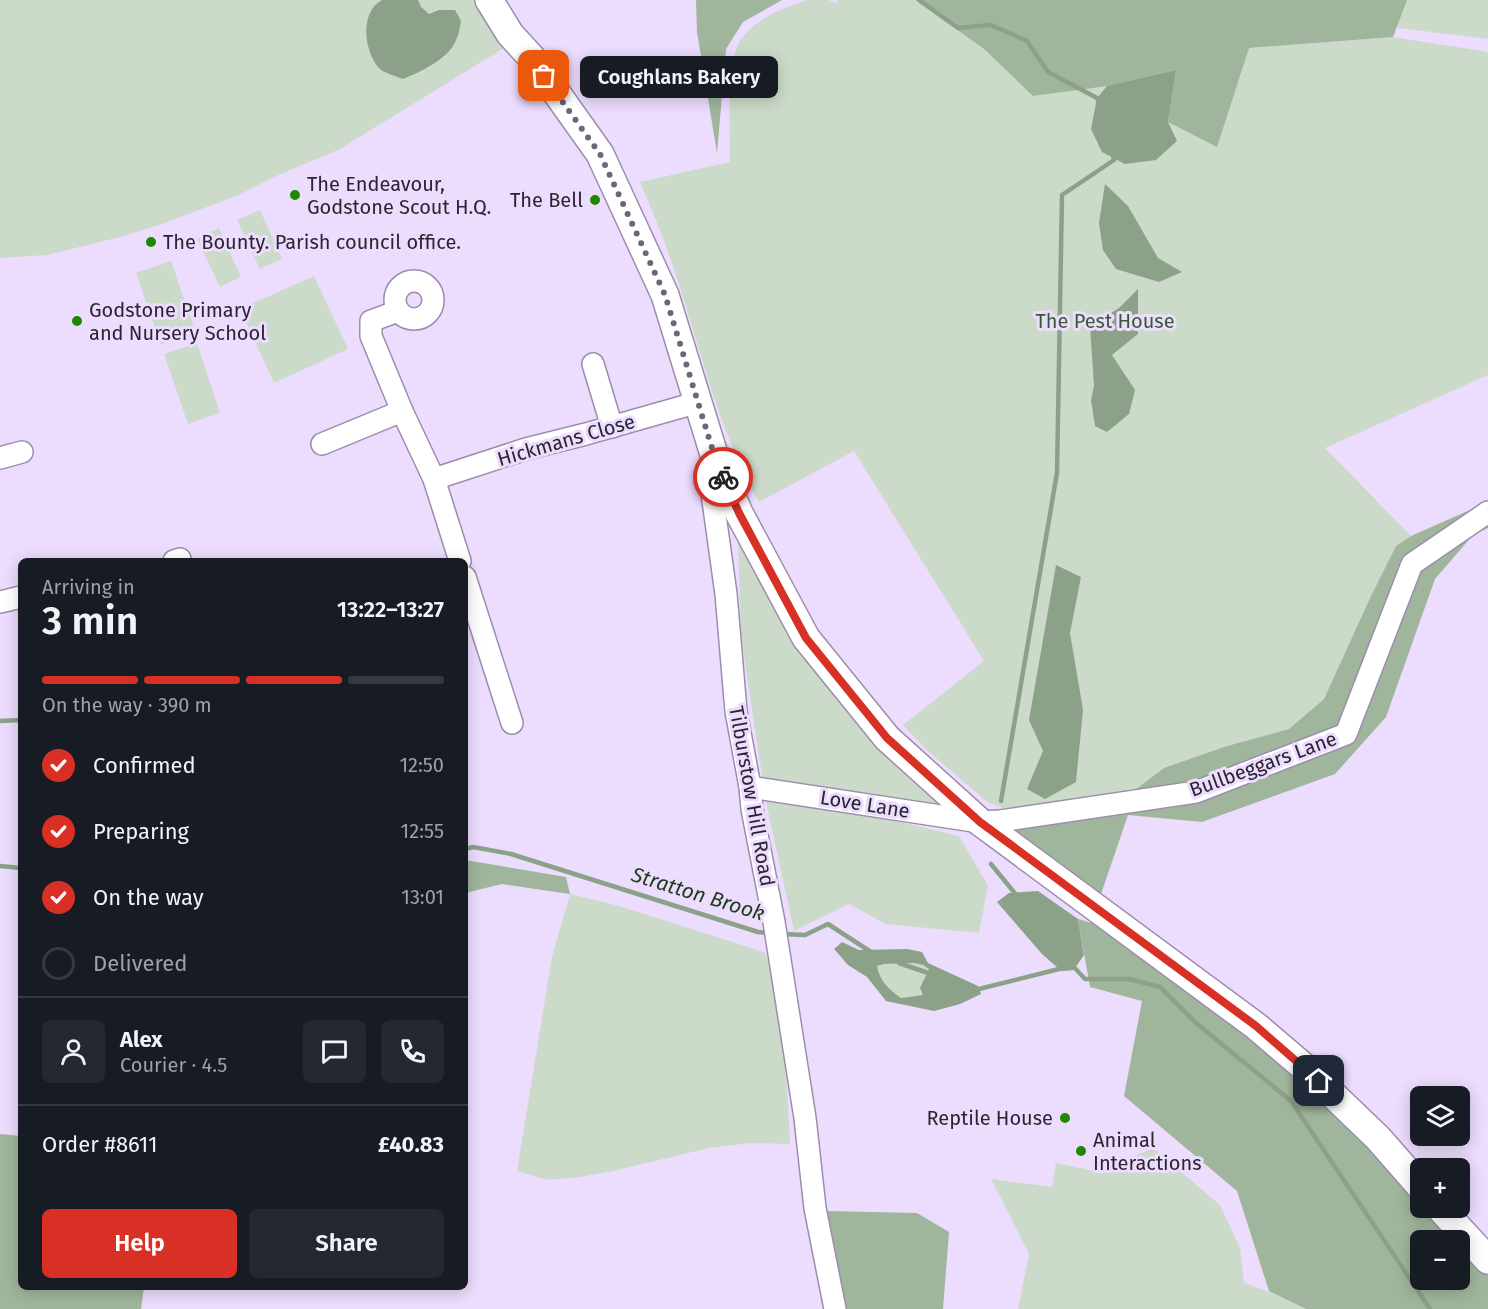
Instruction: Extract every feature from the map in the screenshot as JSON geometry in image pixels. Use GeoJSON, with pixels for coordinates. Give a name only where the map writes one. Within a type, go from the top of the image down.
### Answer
{"type":"FeatureCollection","features":[{"type":"Feature","properties":{"kind":"main road"},"geometry":{"type":"LineString","coordinates":[[489,0],[510,34],[531,57],[600,154],[665,295],[716,461],[739,513],[806,638],[887,738],[980,822],[1256,1026],[1304,1067],[1370,1130],[1410,1175]]}},
{"type":"Feature","properties":{"kind":"main road"},"geometry":{"type":"LineString","coordinates":[[1449,1218],[1488,1260]]}},
{"type":"Feature","properties":{"kind":"street"},"geometry":{"type":"LineString","coordinates":[[398,311],[371,321],[371,336],[402,411],[434,479],[459,558]]}},
{"type":"Feature","properties":{"kind":"street"},"geometry":{"type":"LineString","coordinates":[[590,376],[612,427]]}},
{"type":"Feature","properties":{"kind":"street","name":"Hickmans Close"},"geometry":{"type":"LineString","coordinates":[[434,479],[526,449],[699,402]]}},
{"type":"Feature","properties":{"kind":"street"},"geometry":{"type":"LineString","coordinates":[[322,444],[402,411]]}},
{"type":"Feature","properties":{"kind":"street"},"geometry":{"type":"LineString","coordinates":[[0,458],[22,452]]}},
{"type":"Feature","properties":{"kind":"street","name":"Tilburstow Hill Road"},"geometry":{"type":"LineString","coordinates":[[716,461],[710,479],[726,594],[736,711],[776,933],[805,1119],[815,1208],[834,1309]]}},
{"type":"Feature","properties":{"kind":"street","name":"Bullbeggars Lane"},"geometry":{"type":"LineString","coordinates":[[980,822],[1196,792],[1346,734],[1412,564],[1488,512]]}},
{"type":"Feature","properties":{"kind":"street"},"geometry":{"type":"LineString","coordinates":[[468,586],[512,723]]}},
{"type":"Feature","properties":{"kind":"street"},"geometry":{"type":"LineString","coordinates":[[0,602],[18,598]]}},
{"type":"Feature","properties":{"kind":"street","name":"Love Lane"},"geometry":{"type":"LineString","coordinates":[[750,787],[980,822]]}},
{"type":"Feature","properties":{"kind":"green space"},"geometry":{"type":"Polygon","coordinates":[[[0,0],[481,0],[509,45],[340,149],[274,177],[241,194],[124,236],[47,255],[0,258],[0,0]]]}},
{"type":"Feature","properties":{"kind":"green space","name":"The Pest House"},"geometry":{"type":"Polygon","coordinates":[[[807,0],[828,0],[837,3],[837,0],[1044,0],[1249,48],[1393,37],[1488,52],[1488,375],[1325,448],[1411,536],[1396,546],[1324,699],[1289,729],[1227,746],[1131,793],[1007,810],[986,801],[929,752],[903,725],[984,661],[854,451],[759,502],[743,472],[718,409],[677,278],[640,182],[730,162],[731,80],[736,49],[748,31],[763,19],[807,0]]]}},
{"type":"Feature","properties":{"kind":"green space"},"geometry":{"type":"Polygon","coordinates":[[[1171,0],[1488,0],[1488,39],[1171,0]]]}},
{"type":"Feature","properties":{"kind":"green space"},"geometry":{"type":"Polygon","coordinates":[[[260,210],[282,259],[260,269],[237,220],[260,210]]]}},
{"type":"Feature","properties":{"kind":"green space"},"geometry":{"type":"Polygon","coordinates":[[[219,228],[241,277],[220,287],[197,239],[219,228]]]}},
{"type":"Feature","properties":{"kind":"green space"},"geometry":{"type":"Polygon","coordinates":[[[171,261],[196,333],[161,345],[136,273],[171,261]]]}},
{"type":"Feature","properties":{"kind":"green space"},"geometry":{"type":"Polygon","coordinates":[[[314,276],[348,349],[274,383],[240,309],[314,276]]]}},
{"type":"Feature","properties":{"kind":"green space"},"geometry":{"type":"Polygon","coordinates":[[[197,343],[220,413],[188,424],[164,354],[197,343]]]}},
{"type":"Feature","properties":{"kind":"green space"},"geometry":{"type":"Polygon","coordinates":[[[738,542],[801,642],[873,740],[942,806],[763,782],[741,637],[738,542]]]}},
{"type":"Feature","properties":{"kind":"green space"},"geometry":{"type":"Polygon","coordinates":[[[766,802],[857,812],[959,836],[988,886],[979,933],[886,924],[849,904],[794,931],[766,802]]]}},
{"type":"Feature","properties":{"kind":"green space"},"geometry":{"type":"Polygon","coordinates":[[[570,894],[619,906],[764,952],[778,982],[790,1144],[751,1143],[709,1148],[580,1177],[548,1180],[517,1171],[552,957],[570,894]]]}},
{"type":"Feature","properties":{"kind":"green space"},"geometry":{"type":"Polygon","coordinates":[[[914,963],[929,968],[925,976],[923,995],[901,998],[886,985],[877,966],[914,963]]]}},
{"type":"Feature","properties":{"kind":"green space"},"geometry":{"type":"Polygon","coordinates":[[[1153,1148],[1220,1205],[1240,1248],[1244,1283],[1273,1293],[1306,1309],[1018,1309],[1029,1254],[991,1179],[1052,1187],[1056,1163],[1099,1172],[1153,1148]]]}},
{"type":"Feature","properties":{"kind":"shaded area"},"geometry":{"type":"Polygon","coordinates":[[[382,0],[418,0],[421,7],[429,14],[439,10],[455,10],[461,21],[452,47],[441,59],[403,79],[382,71],[370,53],[366,33],[370,14],[382,0]]]}},
{"type":"Feature","properties":{"kind":"shaded area"},"geometry":{"type":"Polygon","coordinates":[[[696,0],[782,0],[743,22],[726,49],[717,153],[697,32],[696,0]]]}},
{"type":"Feature","properties":{"kind":"shaded area"},"geometry":{"type":"Polygon","coordinates":[[[916,0],[1407,0],[1393,37],[1249,48],[1217,147],[1168,122],[1176,70],[1107,86],[1033,96],[984,49],[916,0]]]}},
{"type":"Feature","properties":{"kind":"shaded area"},"geometry":{"type":"Polygon","coordinates":[[[1176,70],[1168,122],[1177,141],[1156,160],[1125,164],[1102,152],[1091,129],[1097,98],[1107,86],[1176,70]]]}},
{"type":"Feature","properties":{"kind":"shaded area"},"geometry":{"type":"Polygon","coordinates":[[[1105,184],[1128,206],[1158,258],[1182,272],[1159,282],[1116,269],[1103,250],[1099,223],[1105,184]]]}},
{"type":"Feature","properties":{"kind":"shaded area"},"geometry":{"type":"Polygon","coordinates":[[[1138,289],[1138,334],[1112,355],[1135,390],[1129,414],[1107,432],[1095,426],[1091,400],[1094,386],[1090,326],[1119,308],[1138,289]]]}},
{"type":"Feature","properties":{"kind":"shaded area"},"geometry":{"type":"Polygon","coordinates":[[[1488,502],[1488,528],[1473,535],[1435,579],[1386,717],[1335,774],[1202,822],[1128,815],[1100,897],[1006,826],[1131,793],[1164,768],[1227,746],[1289,729],[1324,699],[1396,546],[1411,536],[1488,502]]]}},
{"type":"Feature","properties":{"kind":"shaded area"},"geometry":{"type":"Polygon","coordinates":[[[1056,565],[1081,577],[1070,633],[1083,710],[1076,782],[1045,799],[1027,789],[1043,751],[1029,720],[1056,565]]]}},
{"type":"Feature","properties":{"kind":"shaded area"},"geometry":{"type":"Polygon","coordinates":[[[468,861],[566,877],[570,894],[502,884],[468,892],[468,861]]]}},
{"type":"Feature","properties":{"kind":"shaded area"},"geometry":{"type":"Polygon","coordinates":[[[1038,891],[1078,919],[1084,955],[1075,968],[1059,969],[1042,954],[997,902],[1009,893],[1038,891]]]}},
{"type":"Feature","properties":{"kind":"shaded area"},"geometry":{"type":"Polygon","coordinates":[[[1078,919],[1130,934],[1204,987],[1410,1177],[1410,1218],[1449,1218],[1460,1230],[1410,1230],[1410,1290],[1470,1290],[1470,1240],[1488,1260],[1488,1309],[1306,1309],[1269,1291],[1237,1191],[1124,1096],[1142,1001],[1090,987],[1078,919]]]}},
{"type":"Feature","properties":{"kind":"shaded area"},"geometry":{"type":"Polygon","coordinates":[[[842,942],[859,950],[907,949],[922,952],[928,963],[978,986],[981,994],[960,1004],[934,1011],[886,1001],[867,977],[848,965],[834,949],[842,942]],[[914,963],[877,966],[886,985],[901,998],[923,995],[920,988],[929,969],[914,963]]]}},
{"type":"Feature","properties":{"kind":"shaded area"},"geometry":{"type":"Polygon","coordinates":[[[0,1134],[18,1136],[18,1290],[144,1290],[141,1309],[0,1309],[0,1134]]]}},
{"type":"Feature","properties":{"kind":"shaded area"},"geometry":{"type":"Polygon","coordinates":[[[826,1211],[917,1213],[949,1232],[943,1309],[845,1309],[826,1211]]]}},
{"type":"Feature","properties":{"kind":"waterway"},"geometry":{"type":"LineString","coordinates":[[919,0],[958,28],[991,25],[1027,41],[1048,72],[1097,98],[1099,103]]}},
{"type":"Feature","properties":{"kind":"waterway"},"geometry":{"type":"LineString","coordinates":[[1001,801],[1057,473],[1062,195],[1114,160],[1113,155]]}},
{"type":"Feature","properties":{"kind":"waterway","name":"Stratton Brook"},"geometry":{"type":"LineString","coordinates":[[0,721],[18,720]]}},
{"type":"Feature","properties":{"kind":"waterway","name":"Stratton Brook"},"geometry":{"type":"LineString","coordinates":[[468,848],[473,847],[511,854],[758,932],[769,933]]}},
{"type":"Feature","properties":{"kind":"waterway"},"geometry":{"type":"LineString","coordinates":[[991,864],[1018,897]]}},
{"type":"Feature","properties":{"kind":"waterway"},"geometry":{"type":"LineString","coordinates":[[0,866],[18,868]]}},
{"type":"Feature","properties":{"kind":"waterway","name":"Stratton Brook"},"geometry":{"type":"LineString","coordinates":[[783,934],[805,935],[828,924],[871,952]]}},
{"type":"Feature","properties":{"kind":"waterway","name":"Stratton Brook"},"geometry":{"type":"LineString","coordinates":[[899,963],[931,974]]}},
{"type":"Feature","properties":{"kind":"waterway","name":"Stratton Brook"},"geometry":{"type":"LineString","coordinates":[[1072,965],[1085,979],[1130,979],[1160,987],[1196,1023],[1291,1101],[1430,1309]]}},
{"type":"Feature","properties":{"kind":"waterway","name":"Stratton Brook"},"geometry":{"type":"LineString","coordinates":[[975,990],[1059,969],[1072,968]]}},
{"type":"Feature","properties":{"kind":"way so far"},"geometry":{"type":"LineString","coordinates":[[544,76],[600,154],[665,295],[716,461],[723,477]]}},
{"type":"Feature","properties":{"kind":"place","name":"Coughlans Bakery"},"geometry":{"type":"Point","coordinates":[544,76]}},
{"type":"Feature","properties":{"kind":"place","name":"The Endeavour, Godstone Scout H.Q."},"geometry":{"type":"Point","coordinates":[295,195]}},
{"type":"Feature","properties":{"kind":"place","name":"The Bell"},"geometry":{"type":"Point","coordinates":[595,200]}},
{"type":"Feature","properties":{"kind":"place","name":"The Bounty. Parish council office."},"geometry":{"type":"Point","coordinates":[151,242]}},
{"type":"Feature","properties":{"kind":"place","name":"Godstone Primary and Nursery School"},"geometry":{"type":"Point","coordinates":[77,321]}},
{"type":"Feature","properties":{"kind":"place","name":"Reptile House"},"geometry":{"type":"Point","coordinates":[1065,1118]}},
{"type":"Feature","properties":{"kind":"place","name":"Animal Interactions"},"geometry":{"type":"Point","coordinates":[1081,1151]}},
{"type":"Feature","properties":{"kind":"route"},"geometry":{"type":"LineString","coordinates":[[723,477],[739,513],[806,638],[887,738],[980,822],[1256,1026],[1319,1081]]}}]}
